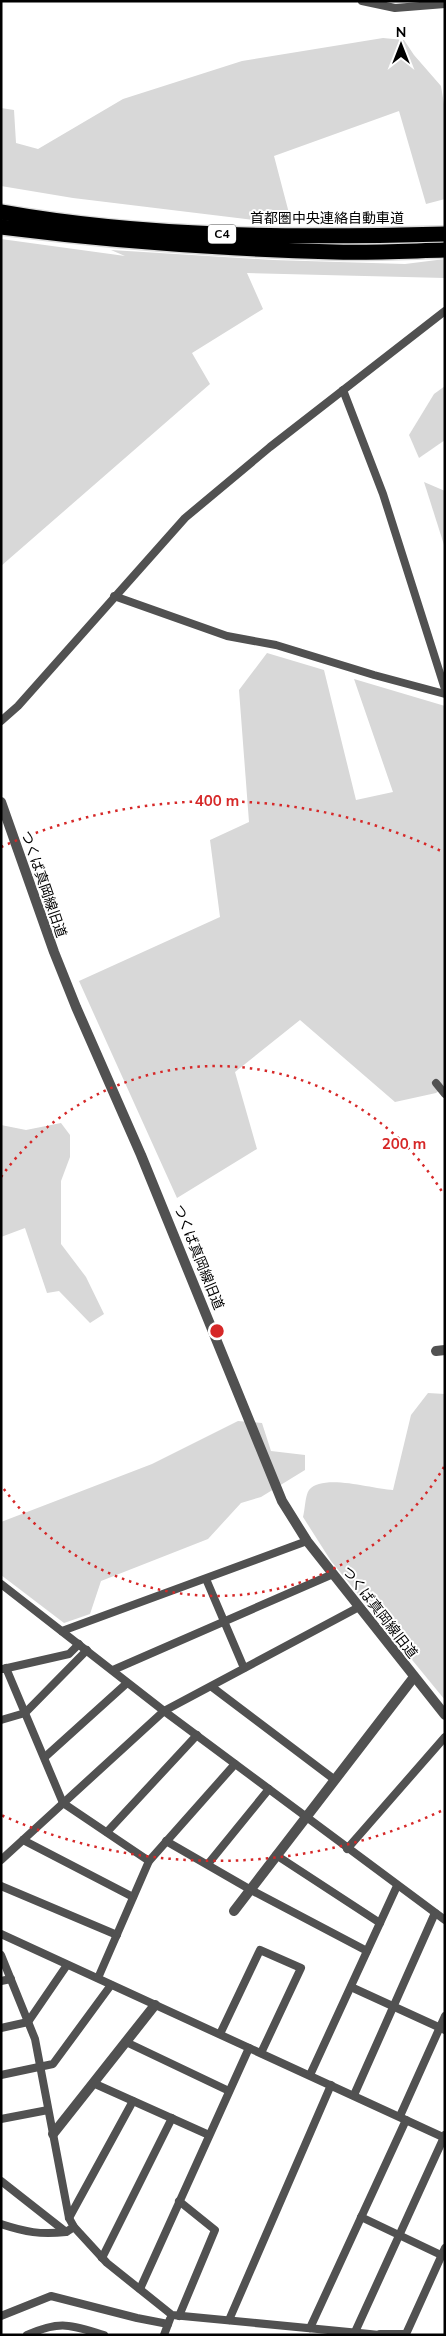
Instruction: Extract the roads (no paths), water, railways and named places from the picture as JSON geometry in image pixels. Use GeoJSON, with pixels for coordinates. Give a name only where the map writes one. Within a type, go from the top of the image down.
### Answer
{"type":"FeatureCollection","features":[{"type":"Feature","properties":{"kind":"highway","name":"首都圏中央連絡自動車道"},"geometry":{"type":"LineString","coordinates":[[1,212],[88,225],[222,234],[313,236],[445,234]]}},
{"type":"Feature","properties":{"kind":"highway","name":"C4"},"geometry":{"type":"LineString","coordinates":[[1,227],[76,236],[242,249],[337,252],[445,250]]}},
{"type":"Feature","properties":{"kind":"street"},"geometry":{"type":"LineString","coordinates":[[362,1],[395,8],[445,4]]}},
{"type":"Feature","properties":{"kind":"street"},"geometry":{"type":"LineString","coordinates":[[1,721],[18,706],[185,518],[270,447],[445,311]]}},
{"type":"Feature","properties":{"kind":"street"},"geometry":{"type":"LineString","coordinates":[[343,390],[383,494],[445,689]]}},
{"type":"Feature","properties":{"kind":"street"},"geometry":{"type":"LineString","coordinates":[[114,596],[227,636],[276,645],[374,675],[445,694]]}},
{"type":"Feature","properties":{"kind":"street","name":"つくば真岡線旧道"},"geometry":{"type":"LineString","coordinates":[[1,802],[54,952],[76,1007],[145,1164],[282,1501],[307,1541],[445,1715]]}},
{"type":"Feature","properties":{"kind":"street"},"geometry":{"type":"LineString","coordinates":[[436,1083],[445,1094]]}},
{"type":"Feature","properties":{"kind":"street"},"geometry":{"type":"LineString","coordinates":[[62,1631],[307,1541]]}},
{"type":"Feature","properties":{"kind":"street"},"geometry":{"type":"LineString","coordinates":[[113,1670],[333,1574]]}},
{"type":"Feature","properties":{"kind":"street"},"geometry":{"type":"LineString","coordinates":[[206,1579],[244,1668]]}},
{"type":"Feature","properties":{"kind":"street"},"geometry":{"type":"LineString","coordinates":[[1,1584],[164,1711],[306,1816],[347,1849],[445,1920]]}},
{"type":"Feature","properties":{"kind":"street"},"geometry":{"type":"LineString","coordinates":[[1,1860],[164,1711],[359,1607]]}},
{"type":"Feature","properties":{"kind":"street"},"geometry":{"type":"LineString","coordinates":[[79,1644],[69,1654],[4,1669],[44,1756],[63,1803],[149,1861]]}},
{"type":"Feature","properties":{"kind":"street"},"geometry":{"type":"LineString","coordinates":[[1,1720],[25,1713],[87,1650]]}},
{"type":"Feature","properties":{"kind":"street"},"geometry":{"type":"LineString","coordinates":[[234,1911],[414,1677]]}},
{"type":"Feature","properties":{"kind":"street"},"geometry":{"type":"LineString","coordinates":[[44,1756],[127,1682]]}},
{"type":"Feature","properties":{"kind":"street"},"geometry":{"type":"LineString","coordinates":[[212,1687],[334,1780]]}},
{"type":"Feature","properties":{"kind":"street"},"geometry":{"type":"LineString","coordinates":[[107,1832],[196,1735]]}},
{"type":"Feature","properties":{"kind":"street"},"geometry":{"type":"LineString","coordinates":[[347,1849],[445,1738]]}},
{"type":"Feature","properties":{"kind":"street"},"geometry":{"type":"LineString","coordinates":[[98,1978],[149,1861],[235,1764]]}},
{"type":"Feature","properties":{"kind":"street"},"geometry":{"type":"LineString","coordinates":[[208,1864],[269,1789]]}},
{"type":"Feature","properties":{"kind":"street"},"geometry":{"type":"LineString","coordinates":[[23,1840],[133,1897]]}},
{"type":"Feature","properties":{"kind":"street"},"geometry":{"type":"LineString","coordinates":[[166,1841],[251,1890],[367,1951]]}},
{"type":"Feature","properties":{"kind":"street"},"geometry":{"type":"LineString","coordinates":[[276,1855],[380,1923]]}},
{"type":"Feature","properties":{"kind":"street"},"geometry":{"type":"LineString","coordinates":[[1,1886],[117,1935]]}},
{"type":"Feature","properties":{"kind":"street"},"geometry":{"type":"LineString","coordinates":[[310,2076],[397,1886]]}},
{"type":"Feature","properties":{"kind":"street"},"geometry":{"type":"LineString","coordinates":[[354,2095],[435,1913]]}},
{"type":"Feature","properties":{"kind":"street"},"geometry":{"type":"LineString","coordinates":[[1,1934],[444,2137],[355,2332]]}},
{"type":"Feature","properties":{"kind":"street"},"geometry":{"type":"LineString","coordinates":[[220,2034],[260,1950],[301,1968],[261,2053]]}},
{"type":"Feature","properties":{"kind":"street"},"geometry":{"type":"LineString","coordinates":[[1,1955],[36,2039],[48,2110],[70,2218],[74,2227],[102,2258],[175,2315],[380,2335],[406,2334],[443,2252],[399,2235],[361,2217]]}},
{"type":"Feature","properties":{"kind":"street"},"geometry":{"type":"LineString","coordinates":[[1,2028],[28,2022],[67,1964]]}},
{"type":"Feature","properties":{"kind":"street"},"geometry":{"type":"LineString","coordinates":[[1,1981],[11,1979]]}},
{"type":"Feature","properties":{"kind":"street"},"geometry":{"type":"LineString","coordinates":[[1,2075],[53,2064],[111,1985]]}},
{"type":"Feature","properties":{"kind":"street"},"geometry":{"type":"LineString","coordinates":[[351,1987],[442,2029]]}},
{"type":"Feature","properties":{"kind":"street"},"geometry":{"type":"LineString","coordinates":[[53,2134],[155,2005]]}},
{"type":"Feature","properties":{"kind":"street"},"geometry":{"type":"LineString","coordinates":[[310,2328],[361,2217],[442,2029],[445,2016]]}},
{"type":"Feature","properties":{"kind":"street"},"geometry":{"type":"LineString","coordinates":[[126,2042],[229,2091]]}},
{"type":"Feature","properties":{"kind":"street"},"geometry":{"type":"LineString","coordinates":[[140,2289],[249,2048]]}},
{"type":"Feature","properties":{"kind":"street"},"geometry":{"type":"LineString","coordinates":[[93,2083],[209,2135]]}},
{"type":"Feature","properties":{"kind":"street"},"geometry":{"type":"LineString","coordinates":[[229,2320],[331,2085]]}},
{"type":"Feature","properties":{"kind":"street"},"geometry":{"type":"LineString","coordinates":[[70,2218],[133,2101]]}},
{"type":"Feature","properties":{"kind":"street"},"geometry":{"type":"LineString","coordinates":[[1,2119],[48,2110]]}},
{"type":"Feature","properties":{"kind":"street"},"geometry":{"type":"LineString","coordinates":[[102,2258],[172,2118]]}},
{"type":"Feature","properties":{"kind":"street"},"geometry":{"type":"LineString","coordinates":[[1,2181],[66,2232]]}},
{"type":"Feature","properties":{"kind":"street"},"geometry":{"type":"LineString","coordinates":[[164,2335],[215,2230],[179,2201]]}},
{"type":"Feature","properties":{"kind":"street"},"geometry":{"type":"LineString","coordinates":[[1,2224],[29,2233],[46,2234],[66,2232],[74,2227]]}},
{"type":"Feature","properties":{"kind":"street"},"geometry":{"type":"LineString","coordinates":[[1,2316],[51,2296],[168,2324]]}},
{"type":"Feature","properties":{"kind":"street"},"geometry":{"type":"LineString","coordinates":[[27,2335],[46,2327],[60,2324],[104,2335]]}},
{"type":"Feature","properties":{"kind":"street"},"geometry":{"type":"LineString","coordinates":[[276,2335],[277,2325]]}}]}
